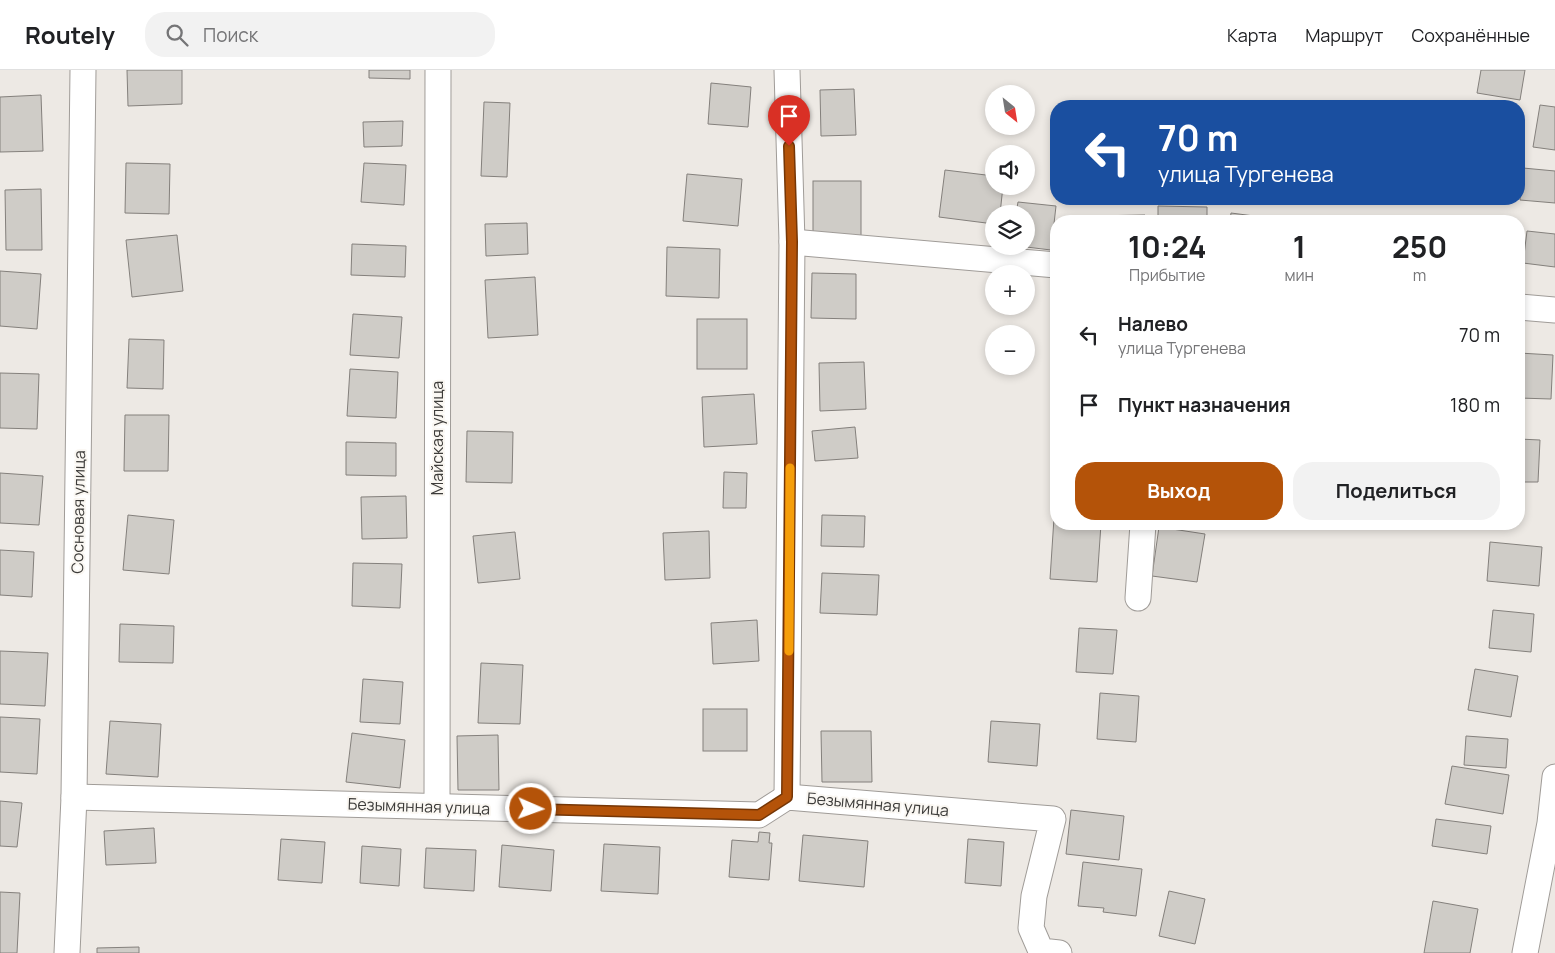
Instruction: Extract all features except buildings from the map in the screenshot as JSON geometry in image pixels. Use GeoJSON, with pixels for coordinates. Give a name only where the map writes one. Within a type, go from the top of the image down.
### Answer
{"type":"FeatureCollection","features":[{"type":"Feature","properties":{"kind":"street","name":"Сосновая улица"},"geometry":{"type":"LineString","coordinates":[[67,953],[74,797],[83,70]]}},
{"type":"Feature","properties":{"kind":"street","name":"Майская улица"},"geometry":{"type":"LineString","coordinates":[[437,806],[438,70]]}},
{"type":"Feature","properties":{"kind":"street"},"geometry":{"type":"LineString","coordinates":[[787,797],[792,242],[788,70]]}},
{"type":"Feature","properties":{"kind":"street"},"geometry":{"type":"LineString","coordinates":[[792,242],[1050,264]]}},
{"type":"Feature","properties":{"kind":"street"},"geometry":{"type":"LineString","coordinates":[[1525,308],[1555,310]]}},
{"type":"Feature","properties":{"kind":"street"},"geometry":{"type":"LineString","coordinates":[[1138,598],[1143,530]]}},
{"type":"Feature","properties":{"kind":"street"},"geometry":{"type":"LineString","coordinates":[[1526,953],[1552,823],[1555,777]]}},
{"type":"Feature","properties":{"kind":"street","name":"Безымянная улица"},"geometry":{"type":"LineString","coordinates":[[74,797],[759,815],[787,797],[1053,819],[1034,896],[1030,928],[1041,951],[1059,953]]}},
{"type":"Feature","properties":{"kind":"slow traffic"},"geometry":{"type":"LineString","coordinates":[[789,651],[790,468]]}},
{"type":"Feature","properties":{"kind":"route"},"geometry":{"type":"LineString","coordinates":[[531,809],[759,815],[787,797],[792,242],[789,146]]}}]}
